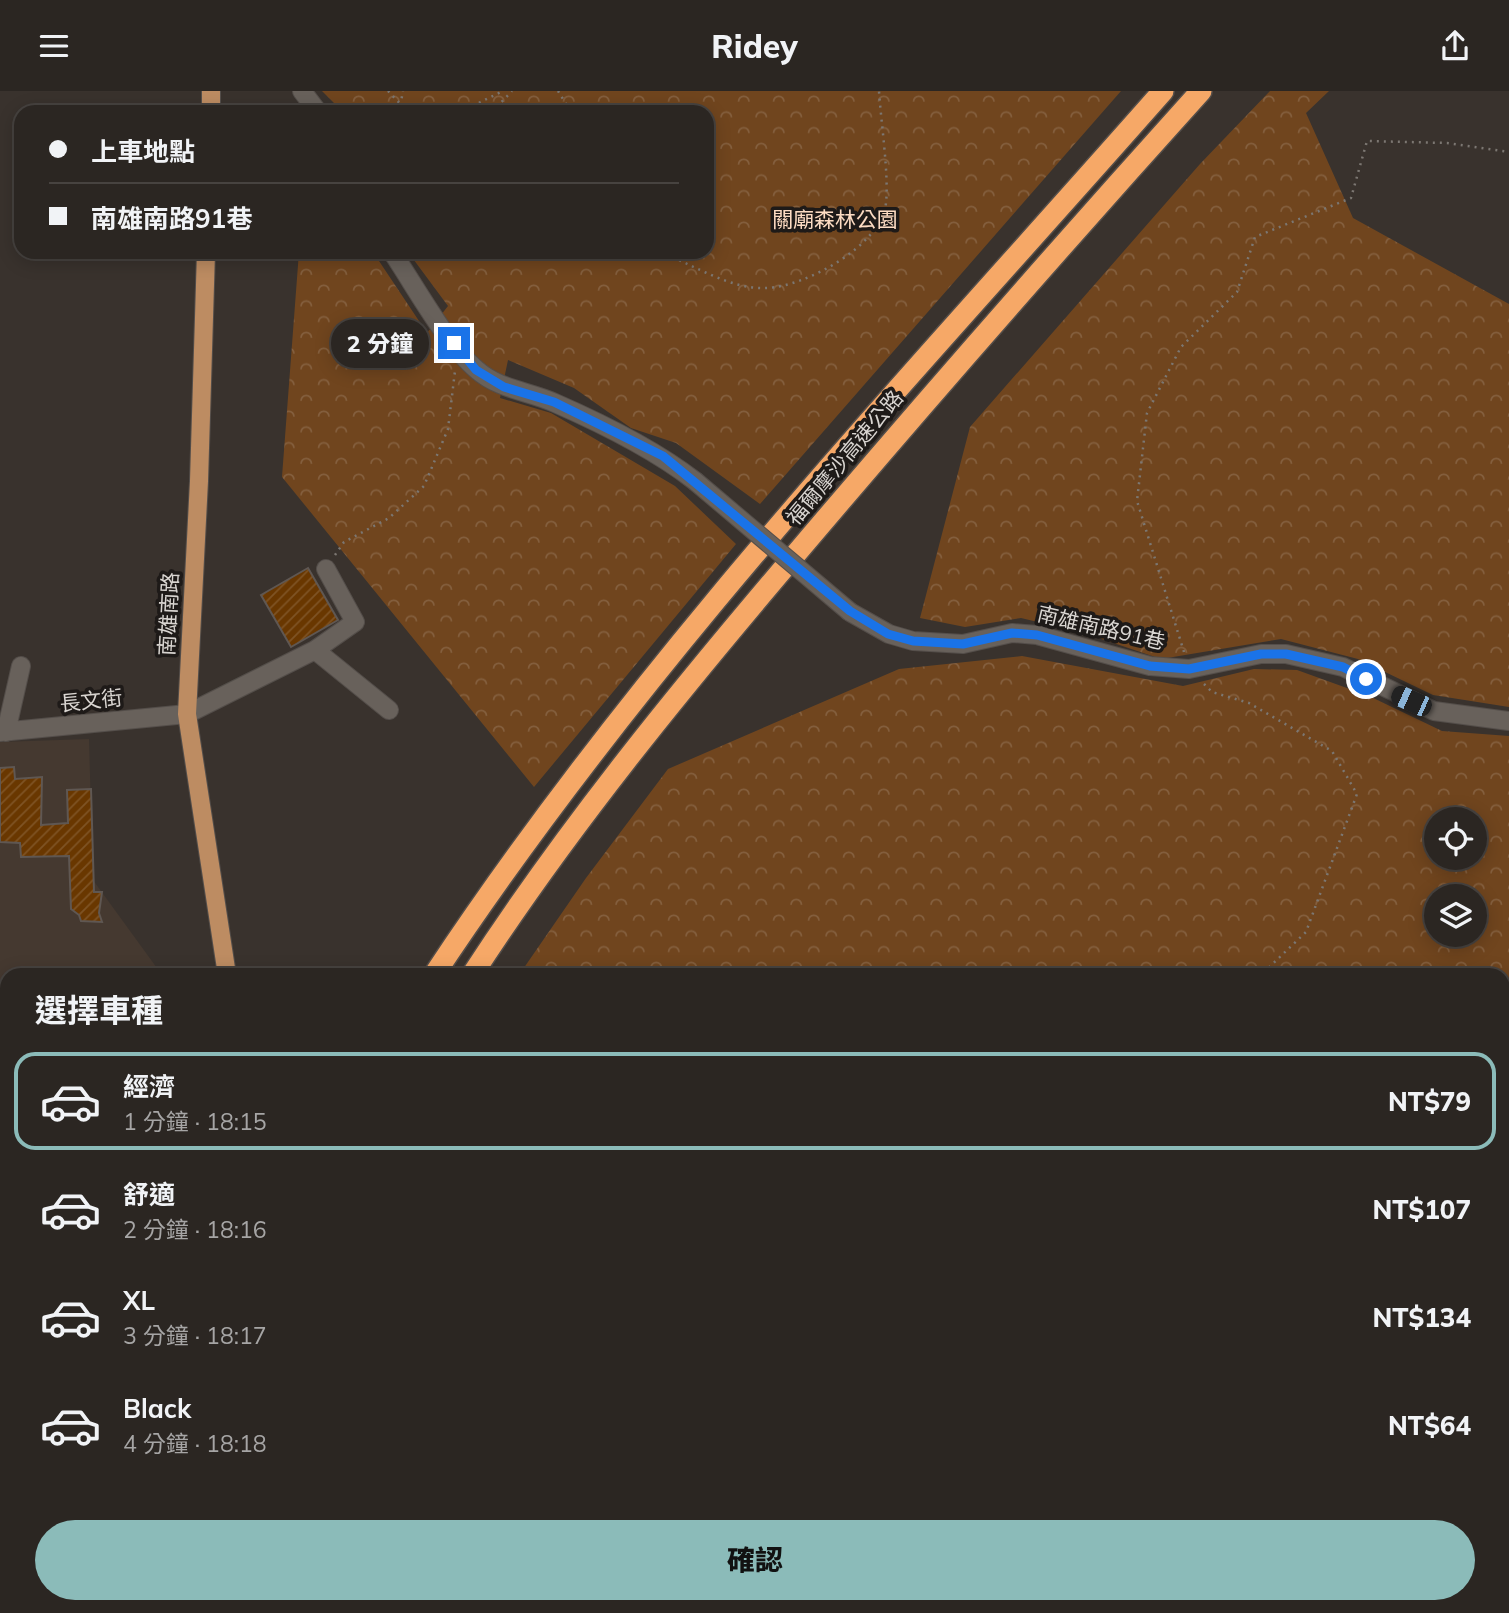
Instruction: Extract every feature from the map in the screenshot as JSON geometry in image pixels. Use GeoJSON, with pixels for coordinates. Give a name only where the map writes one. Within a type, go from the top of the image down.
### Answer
{"type":"FeatureCollection","features":[{"type":"Feature","properties":{"kind":"highway","name":"福爾摩沙高速公路"},"geometry":{"type":"LineString","coordinates":[[477,968],[556,855],[700,668],[917,410],[1201,91]]}},
{"type":"Feature","properties":{"kind":"highway","name":"福爾摩沙高速公路"},"geometry":{"type":"LineString","coordinates":[[439,968],[529,839],[681,644],[890,395],[1156,96]]}},
{"type":"Feature","properties":{"kind":"main road","name":"南雄南路"},"geometry":{"type":"LineString","coordinates":[[206,259],[199,481],[187,715],[226,968]]}},
{"type":"Feature","properties":{"kind":"street"},"geometry":{"type":"LineString","coordinates":[[302,91],[313,105]]}},
{"type":"Feature","properties":{"kind":"street","name":"南雄南路91巷"},"geometry":{"type":"LineString","coordinates":[[397,259],[454,343],[476,370],[504,387],[554,402],[663,456],[850,611],[888,634],[913,641],[963,644],[1012,633],[1025,634],[1150,666],[1189,669],[1261,654],[1286,654],[1343,667],[1434,711],[1509,721]]}},
{"type":"Feature","properties":{"kind":"street"},"geometry":{"type":"LineString","coordinates":[[187,715],[316,650],[355,622],[326,569]]}},
{"type":"Feature","properties":{"kind":"street"},"geometry":{"type":"LineString","coordinates":[[316,650],[389,710]]}},
{"type":"Feature","properties":{"kind":"street"},"geometry":{"type":"LineString","coordinates":[[3,732],[21,666]]}},
{"type":"Feature","properties":{"kind":"street","name":"長文街"},"geometry":{"type":"LineString","coordinates":[[3,732],[187,715]]}},
{"type":"Feature","properties":{"kind":"path"},"geometry":{"type":"LineString","coordinates":[[388,91],[400,104]]}},
{"type":"Feature","properties":{"kind":"path"},"geometry":{"type":"LineString","coordinates":[[400,104],[403,91]]}},
{"type":"Feature","properties":{"kind":"path"},"geometry":{"type":"LineString","coordinates":[[474,105],[503,91]]}},
{"type":"Feature","properties":{"kind":"path"},"geometry":{"type":"LineString","coordinates":[[499,105],[512,91]]}},
{"type":"Feature","properties":{"kind":"path"},"geometry":{"type":"LineString","coordinates":[[675,259],[716,278],[766,288],[813,277],[863,245],[886,205],[879,91]]}},
{"type":"Feature","properties":{"kind":"path"},"geometry":{"type":"LineString","coordinates":[[1268,968],[1306,932],[1357,794],[1332,751],[1249,703],[1212,692],[1189,669],[1138,501],[1147,413],[1181,347],[1237,292],[1255,237],[1351,198],[1367,141],[1447,143],[1509,152]]}},
{"type":"Feature","properties":{"kind":"path"},"geometry":{"type":"LineString","coordinates":[[326,569],[344,542],[389,517],[424,486],[448,429],[456,380],[454,343]]}},
{"type":"Feature","properties":{"kind":"shaded area"},"geometry":{"type":"Polygon","coordinates":[[[89,739],[93,880],[157,968],[0,968],[0,742],[89,739]]]}},
{"type":"Feature","properties":{"kind":"green space","name":"關廟森林公園"},"geometry":{"type":"Polygon","coordinates":[[[322,91],[1121,91],[760,504],[676,443],[631,428],[574,388],[508,360],[500,398],[551,413],[675,486],[736,544],[534,787],[282,477],[298,259],[378,259],[427,333],[448,306],[413,259],[714,259],[714,105],[336,105],[322,91]]]}},
{"type":"Feature","properties":{"kind":"green space"},"geometry":{"type":"Polygon","coordinates":[[[1270,91],[1329,91],[1306,113],[1353,218],[1509,304],[1509,707],[1433,695],[1358,659],[1281,639],[1161,659],[1084,633],[1021,618],[965,627],[920,618],[970,427],[1200,164],[1270,91]]]}},
{"type":"Feature","properties":{"kind":"green space"},"geometry":{"type":"Polygon","coordinates":[[[1022,656],[1183,686],[1254,669],[1297,670],[1369,696],[1442,731],[1509,736],[1509,968],[524,968],[586,878],[668,769],[899,669],[1022,656]]]}},
{"type":"Feature","properties":{"kind":"building"},"geometry":{"type":"Polygon","coordinates":[[[308,568],[338,620],[291,647],[261,595],[308,568]]]}},
{"type":"Feature","properties":{"kind":"building"},"geometry":{"type":"Polygon","coordinates":[[[14,767],[15,779],[42,777],[41,825],[68,823],[67,790],[91,789],[94,892],[102,892],[99,913],[102,922],[81,921],[79,915],[71,909],[69,856],[21,857],[20,843],[0,842],[0,768],[14,767]]]}},
{"type":"Feature","properties":{"kind":"route"},"geometry":{"type":"LineString","coordinates":[[454,343],[476,370],[504,387],[554,402],[663,456],[850,611],[888,634],[913,641],[963,644],[1012,633],[1037,635],[1150,666],[1189,669],[1261,654],[1286,654],[1343,667],[1366,679]]}}]}
